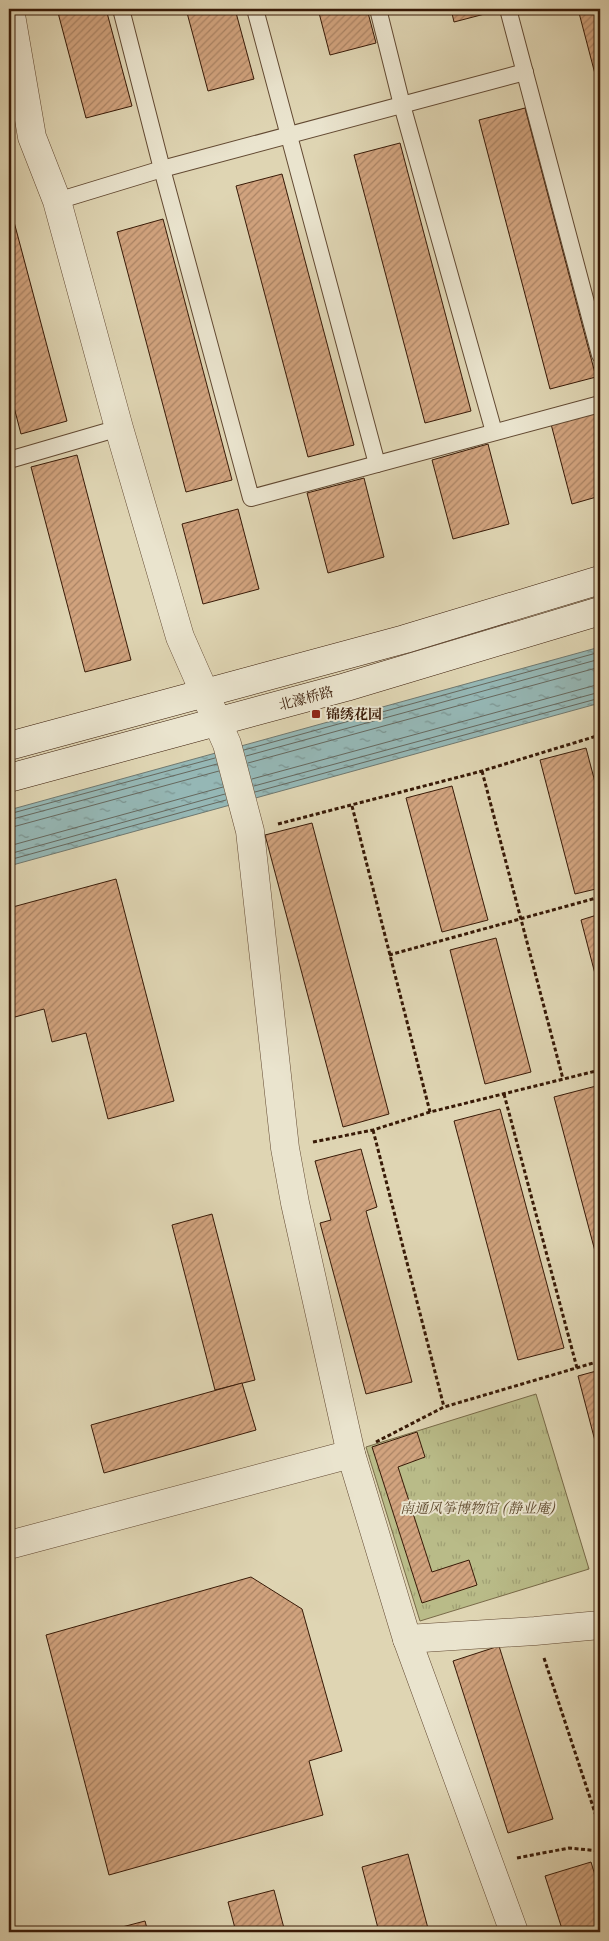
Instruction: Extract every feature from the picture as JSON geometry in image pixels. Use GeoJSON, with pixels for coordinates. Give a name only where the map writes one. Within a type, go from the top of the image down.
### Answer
{"type":"FeatureCollection","features":[{"type":"Feature","properties":{"kind":"street"},"geometry":{"type":"LineString","coordinates":[[10,9],[20,140],[58,201],[119,428],[180,637],[222,733],[248,825],[285,1148],[295,1204],[351,1454],[407,1639],[514,1932]]}},
{"type":"Feature","properties":{"kind":"street"},"geometry":{"type":"LineString","coordinates":[[9,746],[405,639],[600,580]]}},
{"type":"Feature","properties":{"kind":"street","name":"北濠桥路"},"geometry":{"type":"LineString","coordinates":[[9,778],[222,733],[355,684],[600,611]]}},
{"type":"Feature","properties":{"kind":"street"},"geometry":{"type":"LineString","coordinates":[[9,1545],[351,1454]]}},
{"type":"Feature","properties":{"kind":"street"},"geometry":{"type":"LineString","coordinates":[[407,1639],[600,1625]]}},
{"type":"Feature","properties":{"kind":"lane"},"geometry":{"type":"LineString","coordinates":[[121,9],[251,498],[600,404]]}},
{"type":"Feature","properties":{"kind":"lane"},"geometry":{"type":"LineString","coordinates":[[255,9],[377,464]]}},
{"type":"Feature","properties":{"kind":"lane"},"geometry":{"type":"LineString","coordinates":[[378,9],[402,104],[494,432]]}},
{"type":"Feature","properties":{"kind":"lane"},"geometry":{"type":"LineString","coordinates":[[508,9],[600,354]]}},
{"type":"Feature","properties":{"kind":"lane"},"geometry":{"type":"LineString","coordinates":[[58,201],[162,168],[525,72]]}},
{"type":"Feature","properties":{"kind":"lane"},"geometry":{"type":"LineString","coordinates":[[9,460],[119,428]]}},
{"type":"Feature","properties":{"kind":"path"},"geometry":{"type":"LineString","coordinates":[[248,825],[352,806],[482,771],[599,736],[600,743]]}},
{"type":"Feature","properties":{"kind":"path"},"geometry":{"type":"LineString","coordinates":[[482,771],[563,1079]]}},
{"type":"Feature","properties":{"kind":"path"},"geometry":{"type":"LineString","coordinates":[[352,806],[430,1112]]}},
{"type":"Feature","properties":{"kind":"path"},"geometry":{"type":"LineString","coordinates":[[389,955],[600,897]]}},
{"type":"Feature","properties":{"kind":"path"},"geometry":{"type":"LineString","coordinates":[[285,1148],[373,1130],[430,1112],[600,1070]]}},
{"type":"Feature","properties":{"kind":"path"},"geometry":{"type":"LineString","coordinates":[[504,1094],[577,1368]]}},
{"type":"Feature","properties":{"kind":"path"},"geometry":{"type":"LineString","coordinates":[[373,1130],[444,1407]]}},
{"type":"Feature","properties":{"kind":"path"},"geometry":{"type":"LineString","coordinates":[[351,1454],[444,1407],[600,1361]]}},
{"type":"Feature","properties":{"kind":"path"},"geometry":{"type":"LineString","coordinates":[[535,1631],[600,1828]]}},
{"type":"Feature","properties":{"kind":"path"},"geometry":{"type":"LineString","coordinates":[[489,1864],[569,1848],[600,1852]]}},
{"type":"Feature","properties":{"kind":"green space","name":"南通风筝博物馆 (静业庵)"},"geometry":{"type":"Polygon","coordinates":[[[536,1394],[589,1569],[420,1621],[366,1447],[536,1394]]]}},
{"type":"Feature","properties":{"kind":"water"},"geometry":{"type":"Polygon","coordinates":[[[600,647],[600,703],[9,866],[9,810],[600,647]]]}},
{"type":"Feature","properties":{"kind":"building"},"geometry":{"type":"Polygon","coordinates":[[[57,9],[106,9],[132,106],[86,118],[57,9]]]}},
{"type":"Feature","properties":{"kind":"building"},"geometry":{"type":"Polygon","coordinates":[[[186,9],[235,9],[254,79],[208,91],[186,9]]]}},
{"type":"Feature","properties":{"kind":"building"},"geometry":{"type":"Polygon","coordinates":[[[318,9],[367,9],[376,43],[330,55],[318,9]]]}},
{"type":"Feature","properties":{"kind":"building"},"geometry":{"type":"Polygon","coordinates":[[[451,9],[500,9],[500,10],[454,22],[451,9]]]}},
{"type":"Feature","properties":{"kind":"building"},"geometry":{"type":"Polygon","coordinates":[[[578,9],[600,9],[600,93],[578,9]]]}},
{"type":"Feature","properties":{"kind":"building"},"geometry":{"type":"Polygon","coordinates":[[[525,108],[596,377],[550,389],[479,120],[525,108]]]}},
{"type":"Feature","properties":{"kind":"building"},"geometry":{"type":"Polygon","coordinates":[[[400,143],[471,411],[425,423],[354,155],[400,143]]]}},
{"type":"Feature","properties":{"kind":"building"},"geometry":{"type":"Polygon","coordinates":[[[282,174],[354,445],[308,457],[236,186],[282,174]]]}},
{"type":"Feature","properties":{"kind":"building"},"geometry":{"type":"Polygon","coordinates":[[[9,203],[67,421],[21,434],[9,388],[9,203]]]}},
{"type":"Feature","properties":{"kind":"building"},"geometry":{"type":"Polygon","coordinates":[[[163,219],[232,480],[186,492],[117,232],[163,219]]]}},
{"type":"Feature","properties":{"kind":"building"},"geometry":{"type":"Polygon","coordinates":[[[600,411],[600,496],[572,504],[551,424],[600,411]]]}},
{"type":"Feature","properties":{"kind":"building"},"geometry":{"type":"Polygon","coordinates":[[[488,444],[509,524],[453,539],[432,460],[488,444]]]}},
{"type":"Feature","properties":{"kind":"building"},"geometry":{"type":"Polygon","coordinates":[[[77,455],[131,660],[85,672],[31,467],[77,455]]]}},
{"type":"Feature","properties":{"kind":"building"},"geometry":{"type":"Polygon","coordinates":[[[364,478],[384,557],[328,573],[307,493],[364,478]]]}},
{"type":"Feature","properties":{"kind":"building"},"geometry":{"type":"Polygon","coordinates":[[[238,509],[259,589],[203,604],[182,524],[238,509]]]}},
{"type":"Feature","properties":{"kind":"building"},"geometry":{"type":"Polygon","coordinates":[[[586,748],[600,801],[600,888],[575,894],[540,760],[586,748]]]}},
{"type":"Feature","properties":{"kind":"building"},"geometry":{"type":"Polygon","coordinates":[[[452,786],[488,920],[442,932],[406,798],[452,786]]]}},
{"type":"Feature","properties":{"kind":"building"},"geometry":{"type":"Polygon","coordinates":[[[312,823],[389,1114],[343,1127],[265,835],[312,823]]]}},
{"type":"Feature","properties":{"kind":"building"},"geometry":{"type":"Polygon","coordinates":[[[116,879],[174,1101],[108,1119],[86,1033],[52,1042],[44,1009],[15,1017],[9,994],[9,908],[116,879]]]}},
{"type":"Feature","properties":{"kind":"building"},"geometry":{"type":"Polygon","coordinates":[[[600,914],[600,993],[581,920],[600,914]]]}},
{"type":"Feature","properties":{"kind":"building"},"geometry":{"type":"Polygon","coordinates":[[[496,938],[531,1072],[485,1084],[450,950],[496,938]]]}},
{"type":"Feature","properties":{"kind":"building"},"geometry":{"type":"Polygon","coordinates":[[[600,1085],[600,1270],[554,1097],[600,1085]]]}},
{"type":"Feature","properties":{"kind":"building"},"geometry":{"type":"Polygon","coordinates":[[[500,1109],[564,1348],[518,1360],[454,1121],[500,1109]]]}},
{"type":"Feature","properties":{"kind":"building"},"geometry":{"type":"Polygon","coordinates":[[[361,1149],[377,1207],[366,1211],[412,1382],[366,1394],[320,1223],[331,1220],[315,1161],[361,1149]]]}},
{"type":"Feature","properties":{"kind":"building"},"geometry":{"type":"Polygon","coordinates":[[[212,1214],[255,1380],[215,1390],[172,1225],[212,1214]]]}},
{"type":"Feature","properties":{"kind":"building"},"geometry":{"type":"Polygon","coordinates":[[[600,1370],[600,1460],[578,1376],[600,1370]]]}},
{"type":"Feature","properties":{"kind":"building"},"geometry":{"type":"Polygon","coordinates":[[[242,1383],[256,1430],[104,1473],[91,1425],[242,1383]]]}},
{"type":"Feature","properties":{"kind":"building"},"geometry":{"type":"Polygon","coordinates":[[[417,1432],[425,1457],[398,1467],[432,1572],[469,1560],[477,1585],[422,1603],[372,1447],[417,1432]]]}},
{"type":"Feature","properties":{"kind":"building"},"geometry":{"type":"Polygon","coordinates":[[[251,1577],[302,1609],[342,1751],[309,1761],[323,1815],[109,1875],[46,1635],[251,1577]]]}},
{"type":"Feature","properties":{"kind":"building"},"geometry":{"type":"Polygon","coordinates":[[[499,1646],[553,1819],[508,1833],[453,1661],[499,1646]]]}},
{"type":"Feature","properties":{"kind":"building"},"geometry":{"type":"Polygon","coordinates":[[[408,1854],[429,1932],[379,1932],[362,1867],[408,1854]]]}},
{"type":"Feature","properties":{"kind":"building"},"geometry":{"type":"Polygon","coordinates":[[[591,1862],[600,1892],[600,1932],[563,1932],[545,1876],[591,1862]]]}},
{"type":"Feature","properties":{"kind":"building"},"geometry":{"type":"Polygon","coordinates":[[[274,1890],[285,1932],[236,1932],[228,1902],[274,1890]]]}},
{"type":"Feature","properties":{"kind":"building"},"geometry":{"type":"Polygon","coordinates":[[[145,1921],[148,1932],[103,1932],[145,1921]]]}},
{"type":"Feature","properties":{"kind":"place","name":"锦绣花园"},"geometry":{"type":"Point","coordinates":[316,714]}}]}
